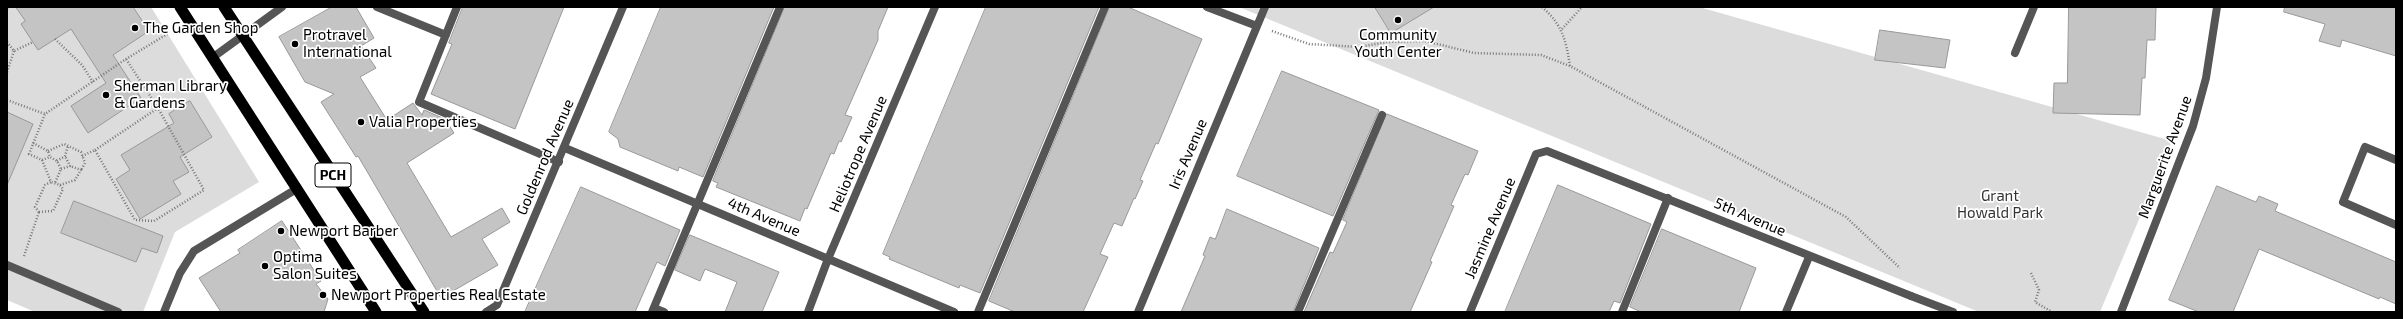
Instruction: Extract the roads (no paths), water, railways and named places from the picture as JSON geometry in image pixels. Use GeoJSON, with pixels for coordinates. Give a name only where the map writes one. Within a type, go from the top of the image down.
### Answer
{"type":"FeatureCollection","features":[{"type":"Feature","properties":{"kind":"highway","name":"PCH"},"geometry":{"type":"LineString","coordinates":[[180,7],[298,188],[376,312]]}},
{"type":"Feature","properties":{"kind":"highway","name":"PCH"},"geometry":{"type":"LineString","coordinates":[[224,7],[424,312]]}},
{"type":"Feature","properties":{"kind":"street"},"geometry":{"type":"LineString","coordinates":[[212,58],[243,37],[282,7]]}},
{"type":"Feature","properties":{"kind":"street"},"geometry":{"type":"LineString","coordinates":[[377,7],[446,35]]}},
{"type":"Feature","properties":{"kind":"street"},"geometry":{"type":"LineString","coordinates":[[458,7],[419,102],[559,162]]}},
{"type":"Feature","properties":{"kind":"street","name":"Goldenrod Avenue"},"geometry":{"type":"LineString","coordinates":[[486,312],[497,305],[565,148],[623,7]]}},
{"type":"Feature","properties":{"kind":"street"},"geometry":{"type":"LineString","coordinates":[[664,312],[653,310],[696,204],[780,7]]}},
{"type":"Feature","properties":{"kind":"street","name":"Heliotrope Avenue"},"geometry":{"type":"LineString","coordinates":[[808,312],[828,259],[935,7]]}},
{"type":"Feature","properties":{"kind":"street"},"geometry":{"type":"LineString","coordinates":[[978,312],[1105,7]]}},
{"type":"Feature","properties":{"kind":"street"},"geometry":{"type":"LineString","coordinates":[[1207,7],[1257,26]]}},
{"type":"Feature","properties":{"kind":"street","name":"Iris Avenue"},"geometry":{"type":"LineString","coordinates":[[1138,312],[1265,7]]}},
{"type":"Feature","properties":{"kind":"street"},"geometry":{"type":"LineString","coordinates":[[2015,53],[2034,7]]}},
{"type":"Feature","properties":{"kind":"street","name":"Marguerite Avenue"},"geometry":{"type":"LineString","coordinates":[[2121,312],[2194,126],[2206,78],[2217,7]]}},
{"type":"Feature","properties":{"kind":"street"},"geometry":{"type":"LineString","coordinates":[[1298,312],[1382,115]]}},
{"type":"Feature","properties":{"kind":"street"},"geometry":{"type":"LineString","coordinates":[[2396,160],[2365,147],[2343,202],[2396,225]]}},
{"type":"Feature","properties":{"kind":"street","name":"4th Avenue"},"geometry":{"type":"LineString","coordinates":[[565,148],[954,312]]}},
{"type":"Feature","properties":{"kind":"street","name":"5th Avenue"},"geometry":{"type":"LineString","coordinates":[[1536,154],[1547,152],[1668,198],[1809,257],[1948,311]]}},
{"type":"Feature","properties":{"kind":"street","name":"Jasmine Avenue"},"geometry":{"type":"LineString","coordinates":[[1470,312],[1536,154]]}},
{"type":"Feature","properties":{"kind":"street"},"geometry":{"type":"LineString","coordinates":[[164,312],[180,273],[194,251],[298,188]]}},
{"type":"Feature","properties":{"kind":"street"},"geometry":{"type":"LineString","coordinates":[[1622,312],[1668,198]]}},
{"type":"Feature","properties":{"kind":"street"},"geometry":{"type":"LineString","coordinates":[[1786,312],[1809,257]]}},
{"type":"Feature","properties":{"kind":"street"},"geometry":{"type":"LineString","coordinates":[[7,265],[118,312]]}},
{"type":"Feature","properties":{"kind":"place","name":"Community Youth Center"},"geometry":{"type":"Point","coordinates":[1398,20]}},
{"type":"Feature","properties":{"kind":"place","name":"The Garden Shop"},"geometry":{"type":"Point","coordinates":[135,28]}},
{"type":"Feature","properties":{"kind":"place","name":"Protravel International"},"geometry":{"type":"Point","coordinates":[295,44]}},
{"type":"Feature","properties":{"kind":"place","name":"Sherman Library & Gardens"},"geometry":{"type":"Point","coordinates":[106,95]}},
{"type":"Feature","properties":{"kind":"place","name":"Valia Properties"},"geometry":{"type":"Point","coordinates":[361,122]}},
{"type":"Feature","properties":{"kind":"place","name":"Newport Barber"},"geometry":{"type":"Point","coordinates":[281,231]}},
{"type":"Feature","properties":{"kind":"place","name":"Optima Salon Suites"},"geometry":{"type":"Point","coordinates":[265,266]}},
{"type":"Feature","properties":{"kind":"place","name":"Newport Properties Real Estate"},"geometry":{"type":"Point","coordinates":[323,295]}},
{"type":"Feature","properties":{"kind":"park label","name":"Grant Howald Park"},"geometry":{"type":"Point","coordinates":[2000,204]}}]}
